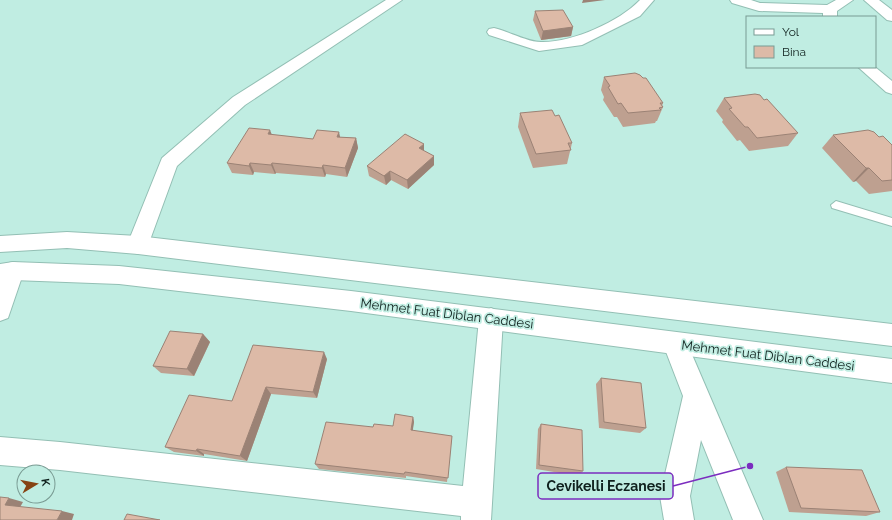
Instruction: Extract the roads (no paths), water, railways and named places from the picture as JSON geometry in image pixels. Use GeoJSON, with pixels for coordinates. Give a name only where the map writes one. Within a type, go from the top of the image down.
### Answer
{"type":"FeatureCollection","features":[{"type":"Feature","properties":{"kind":"street"},"geometry":{"type":"LineString","coordinates":[[138,245],[169,163],[238,101],[395,0]]}},
{"type":"Feature","properties":{"kind":"street"},"geometry":{"type":"LineString","coordinates":[[494,32],[539,46],[582,41],[634,13],[647,0]]}},
{"type":"Feature","properties":{"kind":"street"},"geometry":{"type":"LineString","coordinates":[[737,0],[759,7],[830,13],[846,0]]}},
{"type":"Feature","properties":{"kind":"street"},"geometry":{"type":"LineString","coordinates":[[871,0],[892,17]]}},
{"type":"Feature","properties":{"kind":"street"},"geometry":{"type":"LineString","coordinates":[[867,68],[892,89]]}},
{"type":"Feature","properties":{"kind":"street"},"geometry":{"type":"LineString","coordinates":[[0,244],[67,240],[138,245],[892,335]]}},
{"type":"Feature","properties":{"kind":"street"},"geometry":{"type":"LineString","coordinates":[[0,311],[6,272]]}},
{"type":"Feature","properties":{"kind":"street","name":"Mehmet Fuat Diblan Caddesi"},"geometry":{"type":"LineString","coordinates":[[6,272],[119,274],[491,319],[892,371]]}},
{"type":"Feature","properties":{"kind":"street"},"geometry":{"type":"LineString","coordinates":[[0,451],[60,456],[477,511],[491,319]]}},
{"type":"Feature","properties":{"kind":"street"},"geometry":{"type":"LineString","coordinates":[[675,344],[696,398],[748,520]]}},
{"type":"Feature","properties":{"kind":"street"},"geometry":{"type":"LineString","coordinates":[[679,520],[674,496],[696,398]]}},
{"type":"Feature","properties":{"kind":"lane"},"geometry":{"type":"LineString","coordinates":[[836,205],[892,222]]}},
{"type":"Feature","properties":{"kind":"place","name":"Cevikelli Eczanesi"},"geometry":{"type":"Point","coordinates":[750,466]}}]}
